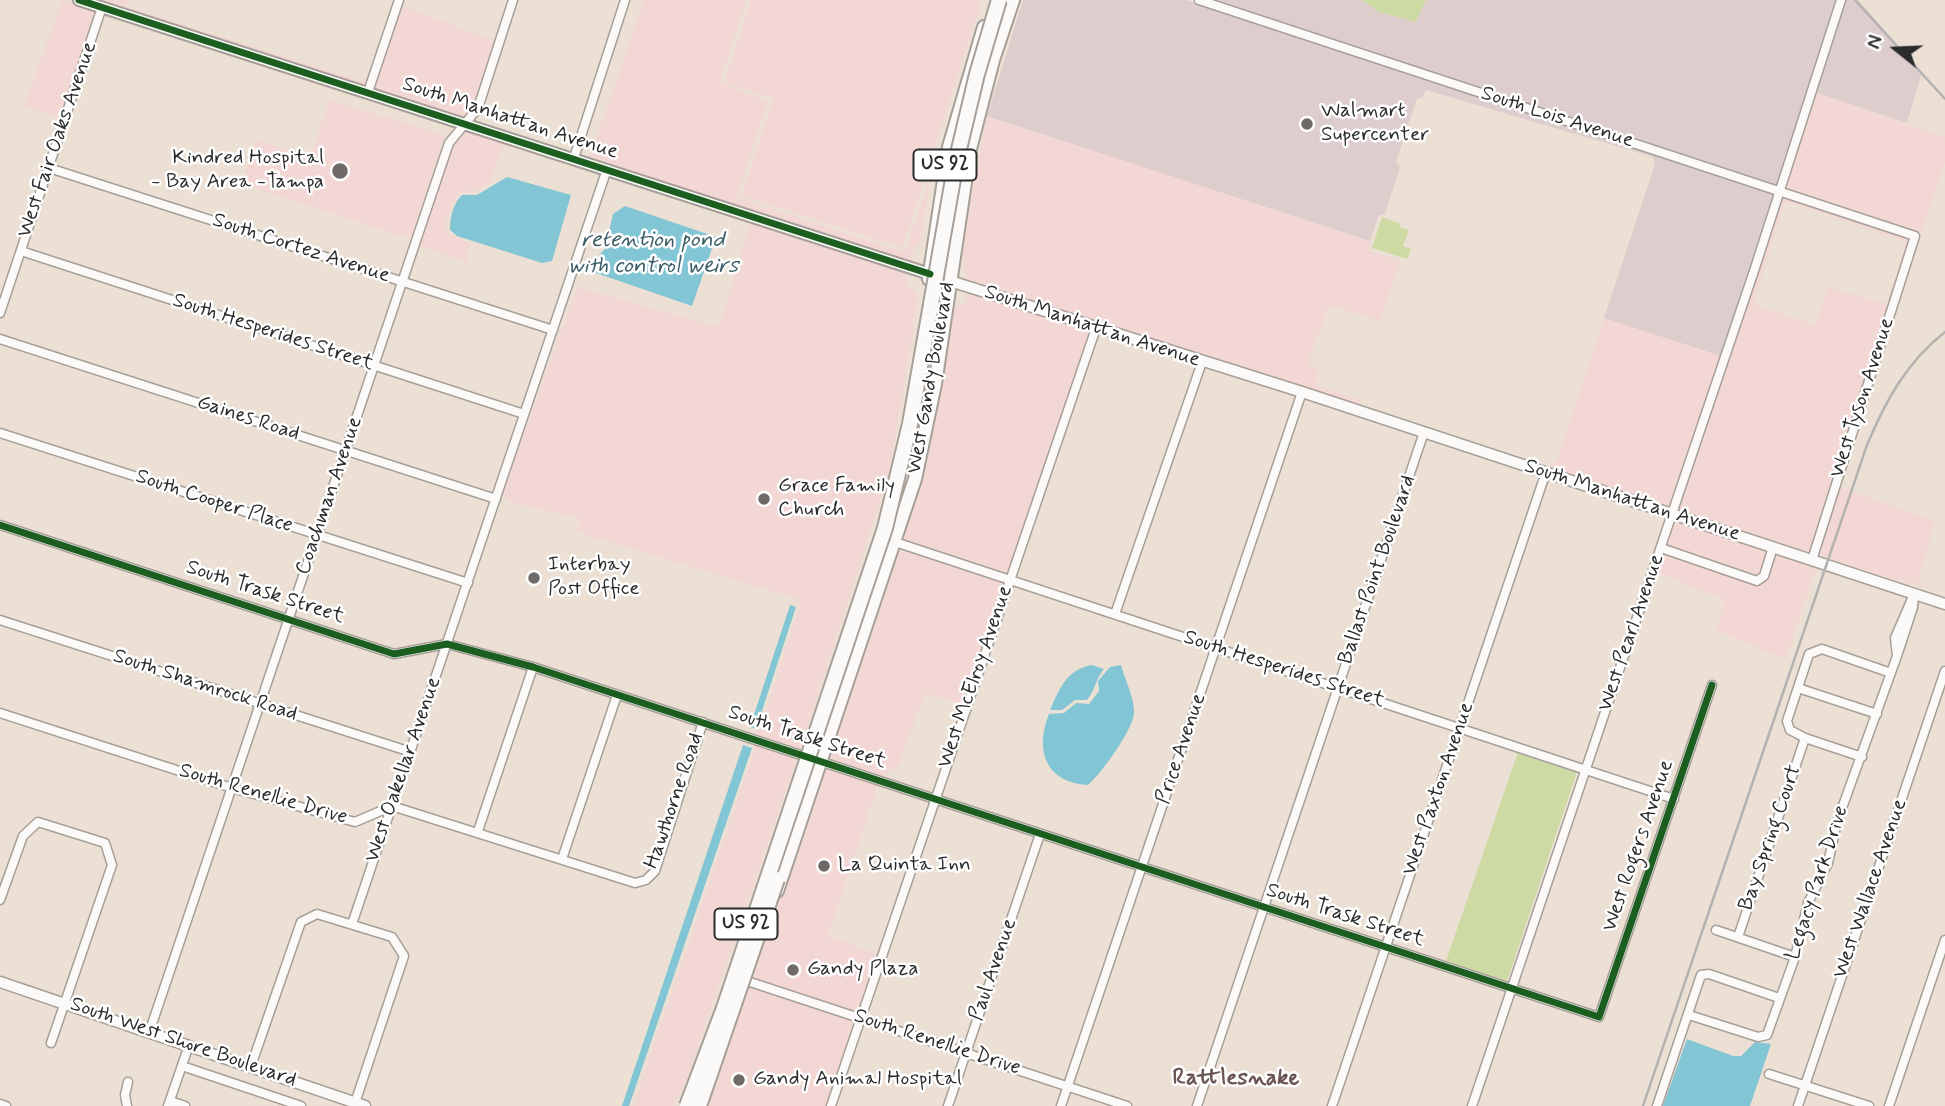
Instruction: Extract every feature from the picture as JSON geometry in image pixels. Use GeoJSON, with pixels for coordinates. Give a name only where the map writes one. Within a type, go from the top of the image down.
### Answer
{"type":"FeatureCollection","features":[{"type":"Feature","properties":{"kind":"highway"},"geometry":{"type":"LineString","coordinates":[[685,1106],[724,1008],[885,528],[908,434],[956,162],[977,74],[1005,1]]}},
{"type":"Feature","properties":{"kind":"highway"},"geometry":{"type":"LineString","coordinates":[[700,1106],[893,531],[918,425],[970,134],[1005,1]]}},
{"type":"Feature","properties":{"kind":"main road","name":"South Manhattan Avenue"},"geometry":{"type":"LineString","coordinates":[[79,0],[950,281]]}},
{"type":"Feature","properties":{"kind":"main road","name":"West Gandy Boulevard"},"geometry":{"type":"LineString","coordinates":[[700,1106],[747,981],[912,490],[935,384],[970,149],[997,46],[1005,1]]}},
{"type":"Feature","properties":{"kind":"main road","name":"West Gandy Boulevard"},"geometry":{"type":"LineString","coordinates":[[685,1106],[890,495],[912,394],[948,147],[973,60],[1005,1]]}},
{"type":"Feature","properties":{"kind":"main road"},"geometry":{"type":"LineString","coordinates":[[950,281],[941,270],[938,249],[953,148],[975,68],[973,60]]}},
{"type":"Feature","properties":{"kind":"main road"},"geometry":{"type":"LineString","coordinates":[[912,490],[912,469],[928,390],[939,306],[936,286],[930,274]]}},
{"type":"Feature","properties":{"kind":"main road"},"geometry":{"type":"LineString","coordinates":[[867,627],[870,594],[895,514],[895,505],[890,495]]}},
{"type":"Feature","properties":{"kind":"main road"},"geometry":{"type":"LineString","coordinates":[[821,762],[813,754],[812,741],[835,675],[833,667]]}},
{"type":"Feature","properties":{"kind":"main road"},"geometry":{"type":"LineString","coordinates":[[784,871],[784,853],[809,782],[811,768],[803,756]]}},
{"type":"Feature","properties":{"kind":"main road"},"geometry":{"type":"LineString","coordinates":[[747,981],[740,968],[739,958],[763,886],[763,873]]}},
{"type":"Feature","properties":{"kind":"main road"},"geometry":{"type":"LineString","coordinates":[[729,976],[733,980],[735,1012]]}},
{"type":"Feature","properties":{"kind":"street"},"geometry":{"type":"LineString","coordinates":[[368,92],[399,0]]}},
{"type":"Feature","properties":{"kind":"street","name":"Coachman Avenue"},"geometry":{"type":"LineString","coordinates":[[149,1032],[449,143],[478,108],[513,0]]}},
{"type":"Feature","properties":{"kind":"street"},"geometry":{"type":"LineString","coordinates":[[574,158],[625,0]]}},
{"type":"Feature","properties":{"kind":"street","name":"South Lois Avenue"},"geometry":{"type":"LineString","coordinates":[[1199,0],[1915,236]]}},
{"type":"Feature","properties":{"kind":"street","name":"West Pearl Avenue"},"geometry":{"type":"LineString","coordinates":[[1472,1106],[1780,192],[1841,0]]}},
{"type":"Feature","properties":{"kind":"street","name":"West Fair Oaks Avenue"},"geometry":{"type":"LineString","coordinates":[[0,313],[102,7]]}},
{"type":"Feature","properties":{"kind":"street","name":"South Cortez Avenue"},"geometry":{"type":"LineString","coordinates":[[49,167],[553,330]]}},
{"type":"Feature","properties":{"kind":"street","name":"West Oakellar Avenue"},"geometry":{"type":"LineString","coordinates":[[352,924],[607,169]]}},
{"type":"Feature","properties":{"kind":"street","name":"West Tyson Avenue"},"geometry":{"type":"LineString","coordinates":[[1812,560],[1915,236]]}},
{"type":"Feature","properties":{"kind":"street","name":"South Hesperides Street"},"geometry":{"type":"LineString","coordinates":[[21,251],[524,414]]}},
{"type":"Feature","properties":{"kind":"street","name":"South Manhattan Avenue"},"geometry":{"type":"LineString","coordinates":[[950,281],[1302,392],[1945,604]]}},
{"type":"Feature","properties":{"kind":"street","name":"West McElroy Avenue"},"geometry":{"type":"LineString","coordinates":[[831,1106],[1096,328]]}},
{"type":"Feature","properties":{"kind":"street","name":"Gaines Road"},"geometry":{"type":"LineString","coordinates":[[0,339],[496,499]]}},
{"type":"Feature","properties":{"kind":"street"},"geometry":{"type":"LineString","coordinates":[[1115,614],[1202,362]]}},
{"type":"Feature","properties":{"kind":"street","name":"Price Avenue"},"geometry":{"type":"LineString","coordinates":[[1061,1106],[1302,392]]}},
{"type":"Feature","properties":{"kind":"street","name":"Ballast Point Boulevard"},"geometry":{"type":"LineString","coordinates":[[1197,1106],[1424,432]]}},
{"type":"Feature","properties":{"kind":"street","name":"South Cooper Place"},"geometry":{"type":"LineString","coordinates":[[0,433],[468,583]]}},
{"type":"Feature","properties":{"kind":"street","name":"West Paxton Avenue"},"geometry":{"type":"LineString","coordinates":[[1332,1106],[1546,472]]}},
{"type":"Feature","properties":{"kind":"street","name":"South Trask Street"},"geometry":{"type":"LineString","coordinates":[[0,525],[394,654],[447,644],[533,667],[1599,1017]]}},
{"type":"Feature","properties":{"kind":"street","name":"South Hesperides Street"},"geometry":{"type":"LineString","coordinates":[[895,542],[1674,799]]}},
{"type":"Feature","properties":{"kind":"street"},"geometry":{"type":"LineString","coordinates":[[1661,548],[1757,581],[1764,576],[1773,547]]}},
{"type":"Feature","properties":{"kind":"street","name":"Legacy Park Drive"},"geometry":{"type":"LineString","coordinates":[[1689,1015],[1758,1037],[1767,1035],[1795,957],[1808,903],[1828,863],[1837,822],[1897,656],[1895,638],[1913,607],[1914,594]]}},
{"type":"Feature","properties":{"kind":"street","name":"South Shamrock Road"},"geometry":{"type":"LineString","coordinates":[[0,620],[411,752]]}},
{"type":"Feature","properties":{"kind":"street"},"geometry":{"type":"LineString","coordinates":[[1862,757],[1805,738],[1790,730],[1787,721],[1809,654],[1816,649],[1891,673]]}},
{"type":"Feature","properties":{"kind":"street"},"geometry":{"type":"LineString","coordinates":[[478,831],[533,667]]}},
{"type":"Feature","properties":{"kind":"street","name":"West Wallace Avenue"},"geometry":{"type":"LineString","coordinates":[[1798,1106],[1945,671]]}},
{"type":"Feature","properties":{"kind":"street","name":"West Rogers Avenue"},"geometry":{"type":"LineString","coordinates":[[1599,1017],[1712,685]]}},
{"type":"Feature","properties":{"kind":"street"},"geometry":{"type":"LineString","coordinates":[[1798,688],[1877,714]]}},
{"type":"Feature","properties":{"kind":"street"},"geometry":{"type":"LineString","coordinates":[[392,806],[562,859],[618,695]]}},
{"type":"Feature","properties":{"kind":"street","name":"South Renellie Drive"},"geometry":{"type":"LineString","coordinates":[[0,713],[232,788],[355,822],[392,806]]}},
{"type":"Feature","properties":{"kind":"street","name":"Hawthorne Road"},"geometry":{"type":"LineString","coordinates":[[562,859],[635,883],[646,880],[655,871],[703,722]]}},
{"type":"Feature","properties":{"kind":"street","name":"Bay Spring Court"},"geometry":{"type":"LineString","coordinates":[[1738,937],[1805,738]]}},
{"type":"Feature","properties":{"kind":"street"},"geometry":{"type":"LineString","coordinates":[[0,900],[23,836],[38,822],[105,843],[112,865],[51,1043]]}},
{"type":"Feature","properties":{"kind":"street","name":"Paul Avenue"},"geometry":{"type":"LineString","coordinates":[[948,1106],[1040,834]]}},
{"type":"Feature","properties":{"kind":"street"},"geometry":{"type":"LineString","coordinates":[[251,1066],[301,922],[317,914],[391,937],[404,956],[360,1104]]}},
{"type":"Feature","properties":{"kind":"street"},"geometry":{"type":"LineString","coordinates":[[1716,930],[1795,957]]}},
{"type":"Feature","properties":{"kind":"street"},"geometry":{"type":"LineString","coordinates":[[1889,1106],[1945,940]]}},
{"type":"Feature","properties":{"kind":"street"},"geometry":{"type":"LineString","coordinates":[[1657,1106],[1701,975],[1709,974],[1779,998]]}},
{"type":"Feature","properties":{"kind":"street","name":"South Renellie Drive"},"geometry":{"type":"LineString","coordinates":[[747,981],[1127,1106]]}},
{"type":"Feature","properties":{"kind":"street","name":"South West Shore Boulevard"},"geometry":{"type":"LineString","coordinates":[[0,982],[360,1104]]}},
{"type":"Feature","properties":{"kind":"street"},"geometry":{"type":"LineString","coordinates":[[185,1106],[169,1103],[189,1045]]}},
{"type":"Feature","properties":{"kind":"street"},"geometry":{"type":"LineString","coordinates":[[183,1063],[301,1106]]}},
{"type":"Feature","properties":{"kind":"street"},"geometry":{"type":"LineString","coordinates":[[1769,1074],[1869,1106]]}},
{"type":"Feature","properties":{"kind":"street"},"geometry":{"type":"LineString","coordinates":[[127,1106],[125,1095],[128,1082]]}},
{"type":"Feature","properties":{"kind":"street"},"geometry":{"type":"LineString","coordinates":[[0,1104],[6,1106]]}},
{"type":"Feature","properties":{"kind":"shaded area"},"geometry":{"type":"Polygon","coordinates":[[[62,0],[97,10],[61,119],[24,106],[62,0]]]}},
{"type":"Feature","properties":{"kind":"shaded area"},"geometry":{"type":"Polygon","coordinates":[[[92,0],[127,0],[125,6],[365,82],[393,2],[365,87],[92,0]]]}},
{"type":"Feature","properties":{"kind":"shaded area"},"geometry":{"type":"Polygon","coordinates":[[[644,0],[746,0],[720,83],[768,101],[738,195],[740,199],[905,252],[932,170],[920,243],[914,249],[911,264],[594,161],[590,156],[644,0]]]}},
{"type":"Feature","properties":{"kind":"shaded area"},"geometry":{"type":"Polygon","coordinates":[[[751,0],[982,0],[903,248],[741,196],[773,99],[724,82],[751,0]]]}},
{"type":"Feature","properties":{"kind":"shaded area"},"geometry":{"type":"Polygon","coordinates":[[[1023,0],[1186,0],[1775,194],[1721,356],[1604,318],[1655,164],[1653,157],[1426,90],[1423,97],[1417,99],[1396,162],[1400,167],[1385,214],[1379,215],[1370,241],[987,116],[1023,0]]]}},
{"type":"Feature","properties":{"kind":"shaded area"},"geometry":{"type":"Polygon","coordinates":[[[1211,0],[1362,0],[1379,12],[1416,22],[1426,0],[1836,0],[1777,187],[1211,0]]]}},
{"type":"Feature","properties":{"kind":"shaded area"},"geometry":{"type":"Polygon","coordinates":[[[1846,0],[1858,0],[1922,72],[1907,123],[1817,93],[1846,0]]]}},
{"type":"Feature","properties":{"kind":"shaded area"},"geometry":{"type":"Polygon","coordinates":[[[402,6],[495,41],[474,106],[463,119],[373,89],[402,6]]]}},
{"type":"Feature","properties":{"kind":"shaded area"},"geometry":{"type":"Polygon","coordinates":[[[1817,93],[1945,137],[1945,162],[1869,394],[1921,233],[1786,189],[1817,93]]]}},
{"type":"Feature","properties":{"kind":"shaded area","name":"Kindred Hospital - Bay Area -Tampa"},"geometry":{"type":"Polygon","coordinates":[[[329,100],[445,135],[411,239],[242,184],[257,140],[310,158],[329,100]]]}},
{"type":"Feature","properties":{"kind":"shaded area"},"geometry":{"type":"Polygon","coordinates":[[[987,116],[1370,241],[1369,251],[1401,261],[1380,321],[1329,305],[1308,363],[1319,369],[1316,385],[1361,400],[1359,407],[967,282],[962,251],[987,116]]]}},
{"type":"Feature","properties":{"kind":"shaded area"},"geometry":{"type":"Polygon","coordinates":[[[467,128],[504,141],[491,182],[475,191],[459,192],[446,219],[447,233],[471,244],[466,262],[419,246],[453,145],[467,128]]]}},
{"type":"Feature","properties":{"kind":"shaded area"},"geometry":{"type":"Polygon","coordinates":[[[1783,197],[1910,238],[1808,555],[1678,511],[1783,197]],[[1789,202],[1785,203],[1753,304],[1813,324],[1828,287],[1886,304],[1906,242],[1789,202]]]}},
{"type":"Feature","properties":{"kind":"shaded area"},"geometry":{"type":"Polygon","coordinates":[[[751,221],[909,271],[907,283],[919,296],[890,470],[800,750],[752,735],[760,730],[799,608],[798,599],[576,532],[581,519],[511,502],[502,495],[577,287],[719,327],[751,221]]]}},
{"type":"Feature","properties":{"kind":"shaded area"},"geometry":{"type":"Polygon","coordinates":[[[967,291],[1090,331],[1007,574],[903,540],[929,443],[953,307],[966,303],[967,291]]]}},
{"type":"Feature","properties":{"kind":"shaded area"},"geometry":{"type":"Polygon","coordinates":[[[1604,318],[1721,356],[1670,508],[1548,469],[1550,464],[1556,462],[1604,318]]]}},
{"type":"Feature","properties":{"kind":"shaded area"},"geometry":{"type":"Polygon","coordinates":[[[1840,487],[1935,521],[1918,583],[1930,589],[1817,558],[1840,487]]]}},
{"type":"Feature","properties":{"kind":"shaded area"},"geometry":{"type":"Polygon","coordinates":[[[1676,519],[1768,550],[1760,573],[1756,576],[1667,546],[1676,519]]]}},
{"type":"Feature","properties":{"kind":"shaded area"},"geometry":{"type":"Polygon","coordinates":[[[900,547],[1004,582],[963,704],[925,693],[899,764],[882,777],[827,759],[900,547]]]}},
{"type":"Feature","properties":{"kind":"shaded area"},"geometry":{"type":"Polygon","coordinates":[[[1777,553],[1817,566],[1786,659],[1717,631],[1724,600],[1658,573],[1665,554],[1760,584],[1768,578],[1777,553]]]}},
{"type":"Feature","properties":{"kind":"shaded area"},"geometry":{"type":"Polygon","coordinates":[[[750,742],[797,758],[685,1084],[673,1106],[633,1106],[755,749],[750,742]]]}},
{"type":"Feature","properties":{"kind":"shaded area"},"geometry":{"type":"Polygon","coordinates":[[[824,767],[878,784],[828,936],[878,954],[858,1013],[752,979],[824,767]]]}},
{"type":"Feature","properties":{"kind":"shaded area"},"geometry":{"type":"Polygon","coordinates":[[[750,986],[855,1021],[826,1106],[706,1106],[750,986]]]}},
{"type":"Feature","properties":{"kind":"green space"},"geometry":{"type":"Polygon","coordinates":[[[1362,0],[1426,0],[1416,22],[1379,12],[1362,0]]]}},
{"type":"Feature","properties":{"kind":"green space"},"geometry":{"type":"Polygon","coordinates":[[[1382,217],[1409,230],[1403,246],[1411,249],[1407,259],[1372,248],[1382,217]]]}},
{"type":"Feature","properties":{"kind":"green space"},"geometry":{"type":"Polygon","coordinates":[[[1518,752],[1577,772],[1507,981],[1446,961],[1518,752]]]}},
{"type":"Feature","properties":{"kind":"water"},"geometry":{"type":"Polygon","coordinates":[[[507,177],[571,195],[552,261],[542,263],[457,236],[450,230],[456,202],[462,195],[477,195],[507,177]]]}},
{"type":"Feature","properties":{"kind":"water","name":"retention pond with control weirs"},"geometry":{"type":"Polygon","coordinates":[[[625,206],[716,237],[692,306],[596,273],[595,259],[605,249],[613,214],[625,206]]]}},
{"type":"Feature","properties":{"kind":"water"},"geometry":{"type":"Polygon","coordinates":[[[790,605],[796,607],[756,729],[750,727],[790,605]]]}},
{"type":"Feature","properties":{"kind":"water"},"geometry":{"type":"Polygon","coordinates":[[[1092,665],[1104,669],[1087,700],[1075,700],[1062,710],[1050,710],[1065,681],[1076,671],[1092,665]]]}},
{"type":"Feature","properties":{"kind":"water"},"geometry":{"type":"Polygon","coordinates":[[[1121,665],[1134,708],[1128,731],[1108,762],[1088,785],[1062,778],[1053,771],[1044,752],[1043,740],[1049,714],[1064,713],[1076,703],[1089,704],[1099,691],[1098,681],[1110,667],[1121,665]]]}},
{"type":"Feature","properties":{"kind":"water"},"geometry":{"type":"Polygon","coordinates":[[[743,745],[752,748],[629,1106],[622,1106],[743,745]]]}},
{"type":"Feature","properties":{"kind":"water"},"geometry":{"type":"Polygon","coordinates":[[[1687,1039],[1733,1056],[1741,1056],[1755,1042],[1771,1044],[1750,1106],[1663,1106],[1687,1039]]]}},
{"type":"Feature","properties":{"kind":"railway"},"geometry":{"type":"LineString","coordinates":[[1855,0],[1945,99]]}},
{"type":"Feature","properties":{"kind":"railway"},"geometry":{"type":"LineString","coordinates":[[1643,1106],[1867,445],[1898,383],[1919,356],[1945,332]]}},
{"type":"Feature","properties":{"kind":"cycle path"},"geometry":{"type":"LineString","coordinates":[[79,0],[930,274]]}},
{"type":"Feature","properties":{"kind":"cycle path"},"geometry":{"type":"LineString","coordinates":[[0,525],[394,654],[447,644],[533,667],[1599,1017],[1712,685]]}},
{"type":"Feature","properties":{"kind":"place","name":"Walmart Supercenter"},"geometry":{"type":"Point","coordinates":[1307,124]}},
{"type":"Feature","properties":{"kind":"place","name":"Kindred Hospital - Bay Area -Tampa"},"geometry":{"type":"Point","coordinates":[340,171]}},
{"type":"Feature","properties":{"kind":"place","name":"Grace Family Church"},"geometry":{"type":"Point","coordinates":[764,499]}},
{"type":"Feature","properties":{"kind":"place","name":"Interbay Post Office"},"geometry":{"type":"Point","coordinates":[534,578]}},
{"type":"Feature","properties":{"kind":"place","name":"La Quinta Inn"},"geometry":{"type":"Point","coordinates":[824,866]}},
{"type":"Feature","properties":{"kind":"place","name":"Gandy Plaza"},"geometry":{"type":"Point","coordinates":[793,970]}},
{"type":"Feature","properties":{"kind":"place","name":"Gandy Animal Hospital"},"geometry":{"type":"Point","coordinates":[739,1080]}},
{"type":"Feature","properties":{"kind":"district","name":"Rattlesnake"},"geometry":{"type":"Point","coordinates":[1236,1079]}}]}
